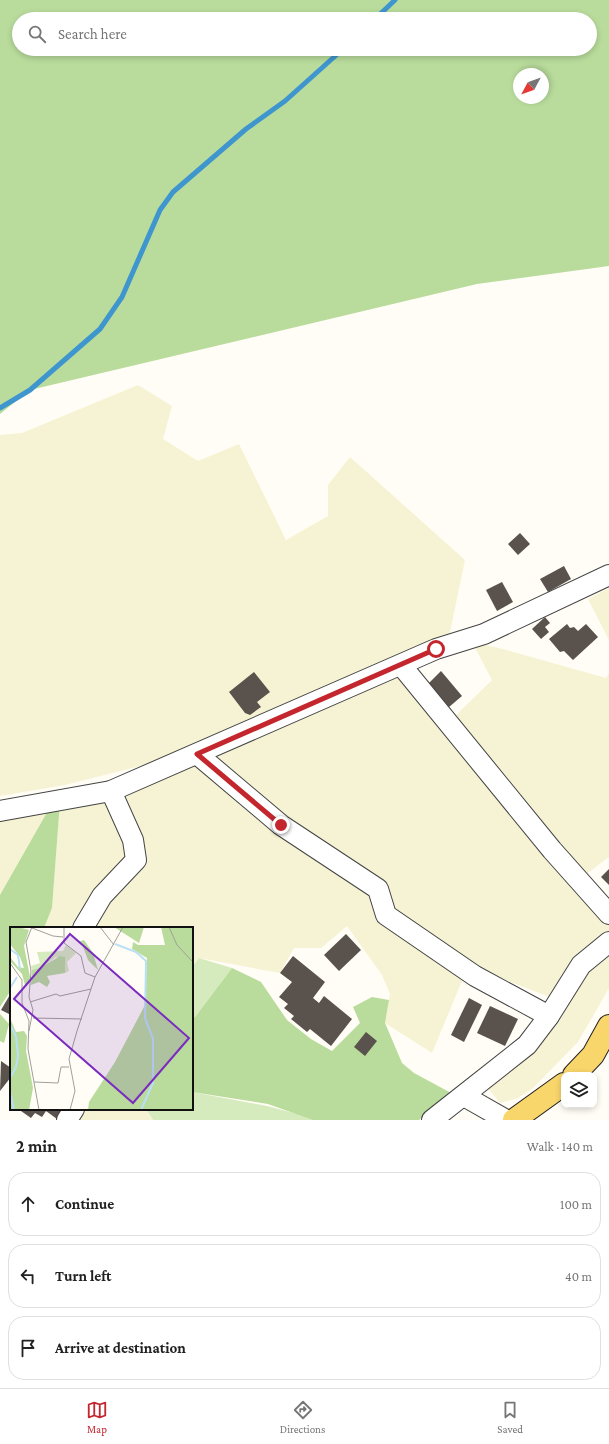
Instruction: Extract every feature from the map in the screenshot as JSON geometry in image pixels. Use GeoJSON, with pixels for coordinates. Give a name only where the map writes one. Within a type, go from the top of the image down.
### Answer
{"type":"FeatureCollection","features":[{"type":"Feature","properties":{"kind":"main road"},"geometry":{"type":"LineString","coordinates":[[577,1072],[593,1055],[609,1026]]}},
{"type":"Feature","properties":{"kind":"main road"},"geometry":{"type":"LineString","coordinates":[[514,1120],[561,1086]]}},
{"type":"Feature","properties":{"kind":"street"},"geometry":{"type":"LineString","coordinates":[[0,811],[111,791],[436,649],[484,634],[609,575]]}},
{"type":"Feature","properties":{"kind":"street"},"geometry":{"type":"LineString","coordinates":[[401,664],[552,850],[609,914]]}},
{"type":"Feature","properties":{"kind":"street"},"geometry":{"type":"LineString","coordinates":[[197,754],[281,825],[378,889],[386,915],[475,976],[549,1016]]}},
{"type":"Feature","properties":{"kind":"street"},"geometry":{"type":"LineString","coordinates":[[84,927],[102,896],[136,860],[133,840],[111,791]]}},
{"type":"Feature","properties":{"kind":"street"},"geometry":{"type":"LineString","coordinates":[[432,1120],[527,1045],[549,1016],[581,966],[609,942]]}},
{"type":"Feature","properties":{"kind":"street"},"geometry":{"type":"LineString","coordinates":[[464,1096],[506,1120]]}},
{"type":"Feature","properties":{"kind":"street"},"geometry":{"type":"LineString","coordinates":[[67,1120],[73,1110]]}},
{"type":"Feature","properties":{"kind":"shaded area"},"geometry":{"type":"Polygon","coordinates":[[[138,385],[172,406],[163,439],[198,461],[239,444],[286,540],[328,516],[328,485],[350,457],[465,560],[449,637],[172,758],[65,785],[0,796],[0,435],[22,433],[138,385]]]}},
{"type":"Feature","properties":{"kind":"shaded area"},"geometry":{"type":"Polygon","coordinates":[[[609,588],[609,640],[588,599],[609,588]]]}},
{"type":"Feature","properties":{"kind":"shaded area"},"geometry":{"type":"Polygon","coordinates":[[[472,642],[503,649],[606,678],[609,673],[609,857],[580,879],[609,909],[609,988],[578,1042],[533,1088],[518,1098],[500,1103],[488,1088],[552,998],[487,973],[469,964],[432,1053],[385,1023],[390,994],[382,975],[347,926],[321,948],[294,948],[280,973],[199,958],[193,966],[193,927],[44,927],[52,908],[60,802],[395,672],[448,723],[492,680],[472,642]]]}},
{"type":"Feature","properties":{"kind":"shaded area"},"geometry":{"type":"Polygon","coordinates":[[[49,809],[0,895],[0,821],[28,816],[49,809]]]}},
{"type":"Feature","properties":{"kind":"shaded area"},"geometry":{"type":"Polygon","coordinates":[[[84,1110],[147,1110],[153,1120],[76,1120],[84,1110]]]}},
{"type":"Feature","properties":{"kind":"green space"},"geometry":{"type":"Polygon","coordinates":[[[0,0],[609,0],[609,266],[477,284],[30,390],[0,414],[0,0]]]}},
{"type":"Feature","properties":{"kind":"green space"},"geometry":{"type":"Polygon","coordinates":[[[60,802],[52,908],[44,927],[10,927],[10,992],[0,1007],[0,895],[49,809],[60,802]]]}},
{"type":"Feature","properties":{"kind":"green space"},"geometry":{"type":"Polygon","coordinates":[[[199,958],[232,968],[193,1018],[193,966],[199,958]]]}},
{"type":"Feature","properties":{"kind":"green space"},"geometry":{"type":"Polygon","coordinates":[[[232,968],[261,982],[287,1020],[311,1039],[332,1051],[360,1023],[353,1007],[372,997],[389,1000],[385,1023],[402,1063],[414,1073],[453,1094],[419,1120],[313,1120],[268,1104],[193,1092],[193,1018],[232,968]]]}},
{"type":"Feature","properties":{"kind":"green space"},"geometry":{"type":"Polygon","coordinates":[[[0,1014],[9,1024],[4,1043],[0,1041],[0,1014]]]}},
{"type":"Feature","properties":{"kind":"green space"},"geometry":{"type":"Polygon","coordinates":[[[193,1092],[267,1106],[309,1117],[313,1120],[153,1120],[147,1110],[193,1110],[193,1092]]]}},
{"type":"Feature","properties":{"kind":"building"},"geometry":{"type":"Polygon","coordinates":[[[520,533],[530,544],[518,555],[508,544],[520,533]]]}},
{"type":"Feature","properties":{"kind":"building"},"geometry":{"type":"Polygon","coordinates":[[[564,566],[571,579],[548,592],[540,579],[564,566]]]}},
{"type":"Feature","properties":{"kind":"building"},"geometry":{"type":"Polygon","coordinates":[[[502,582],[513,602],[497,611],[486,590],[502,582]]]}},
{"type":"Feature","properties":{"kind":"building"},"geometry":{"type":"Polygon","coordinates":[[[545,617],[550,623],[545,627],[549,632],[541,639],[532,629],[545,617]]]}},
{"type":"Feature","properties":{"kind":"building"},"geometry":{"type":"Polygon","coordinates":[[[567,624],[570,628],[574,627],[578,631],[586,624],[598,637],[573,660],[564,651],[560,652],[549,639],[567,624]]]}},
{"type":"Feature","properties":{"kind":"building"},"geometry":{"type":"Polygon","coordinates":[[[441,671],[462,696],[449,707],[429,683],[441,671]]]}},
{"type":"Feature","properties":{"kind":"building"},"geometry":{"type":"Polygon","coordinates":[[[254,672],[270,692],[257,702],[261,707],[250,715],[245,713],[229,692],[254,672]]]}},
{"type":"Feature","properties":{"kind":"building"},"geometry":{"type":"Polygon","coordinates":[[[609,869],[609,885],[601,877],[609,869]]]}},
{"type":"Feature","properties":{"kind":"building"},"geometry":{"type":"Polygon","coordinates":[[[346,934],[361,950],[339,971],[324,955],[346,934]]]}},
{"type":"Feature","properties":{"kind":"building"},"geometry":{"type":"Polygon","coordinates":[[[293,956],[325,982],[313,998],[319,1003],[324,996],[352,1019],[331,1046],[310,1029],[307,1032],[291,1019],[294,1016],[284,1008],[288,1004],[279,997],[292,982],[280,973],[293,956]]]}},
{"type":"Feature","properties":{"kind":"building"},"geometry":{"type":"Polygon","coordinates":[[[10,995],[10,1014],[1,1010],[10,995]]]}},
{"type":"Feature","properties":{"kind":"building"},"geometry":{"type":"Polygon","coordinates":[[[469,998],[482,1005],[464,1042],[451,1035],[469,998]]]}},
{"type":"Feature","properties":{"kind":"building"},"geometry":{"type":"Polygon","coordinates":[[[490,1006],[518,1019],[505,1046],[477,1033],[490,1006]]]}},
{"type":"Feature","properties":{"kind":"building"},"geometry":{"type":"Polygon","coordinates":[[[366,1032],[377,1041],[365,1056],[354,1047],[366,1032]]]}},
{"type":"Feature","properties":{"kind":"building"},"geometry":{"type":"Polygon","coordinates":[[[1,1061],[10,1067],[10,1078],[0,1091],[1,1061]]]}},
{"type":"Feature","properties":{"kind":"building"},"geometry":{"type":"Polygon","coordinates":[[[63,1110],[57,1119],[46,1111],[42,1117],[35,1113],[31,1118],[21,1111],[63,1110]]]}},
{"type":"Feature","properties":{"kind":"waterway"},"geometry":{"type":"LineString","coordinates":[[382,12],[395,0]]}},
{"type":"Feature","properties":{"kind":"waterway"},"geometry":{"type":"LineString","coordinates":[[0,408],[30,390],[100,329],[122,297],[160,210],[173,192],[246,129],[285,101],[335,56]]}},
{"type":"Feature","properties":{"kind":"route"},"geometry":{"type":"LineString","coordinates":[[281,825],[197,754],[436,649]]}}]}
